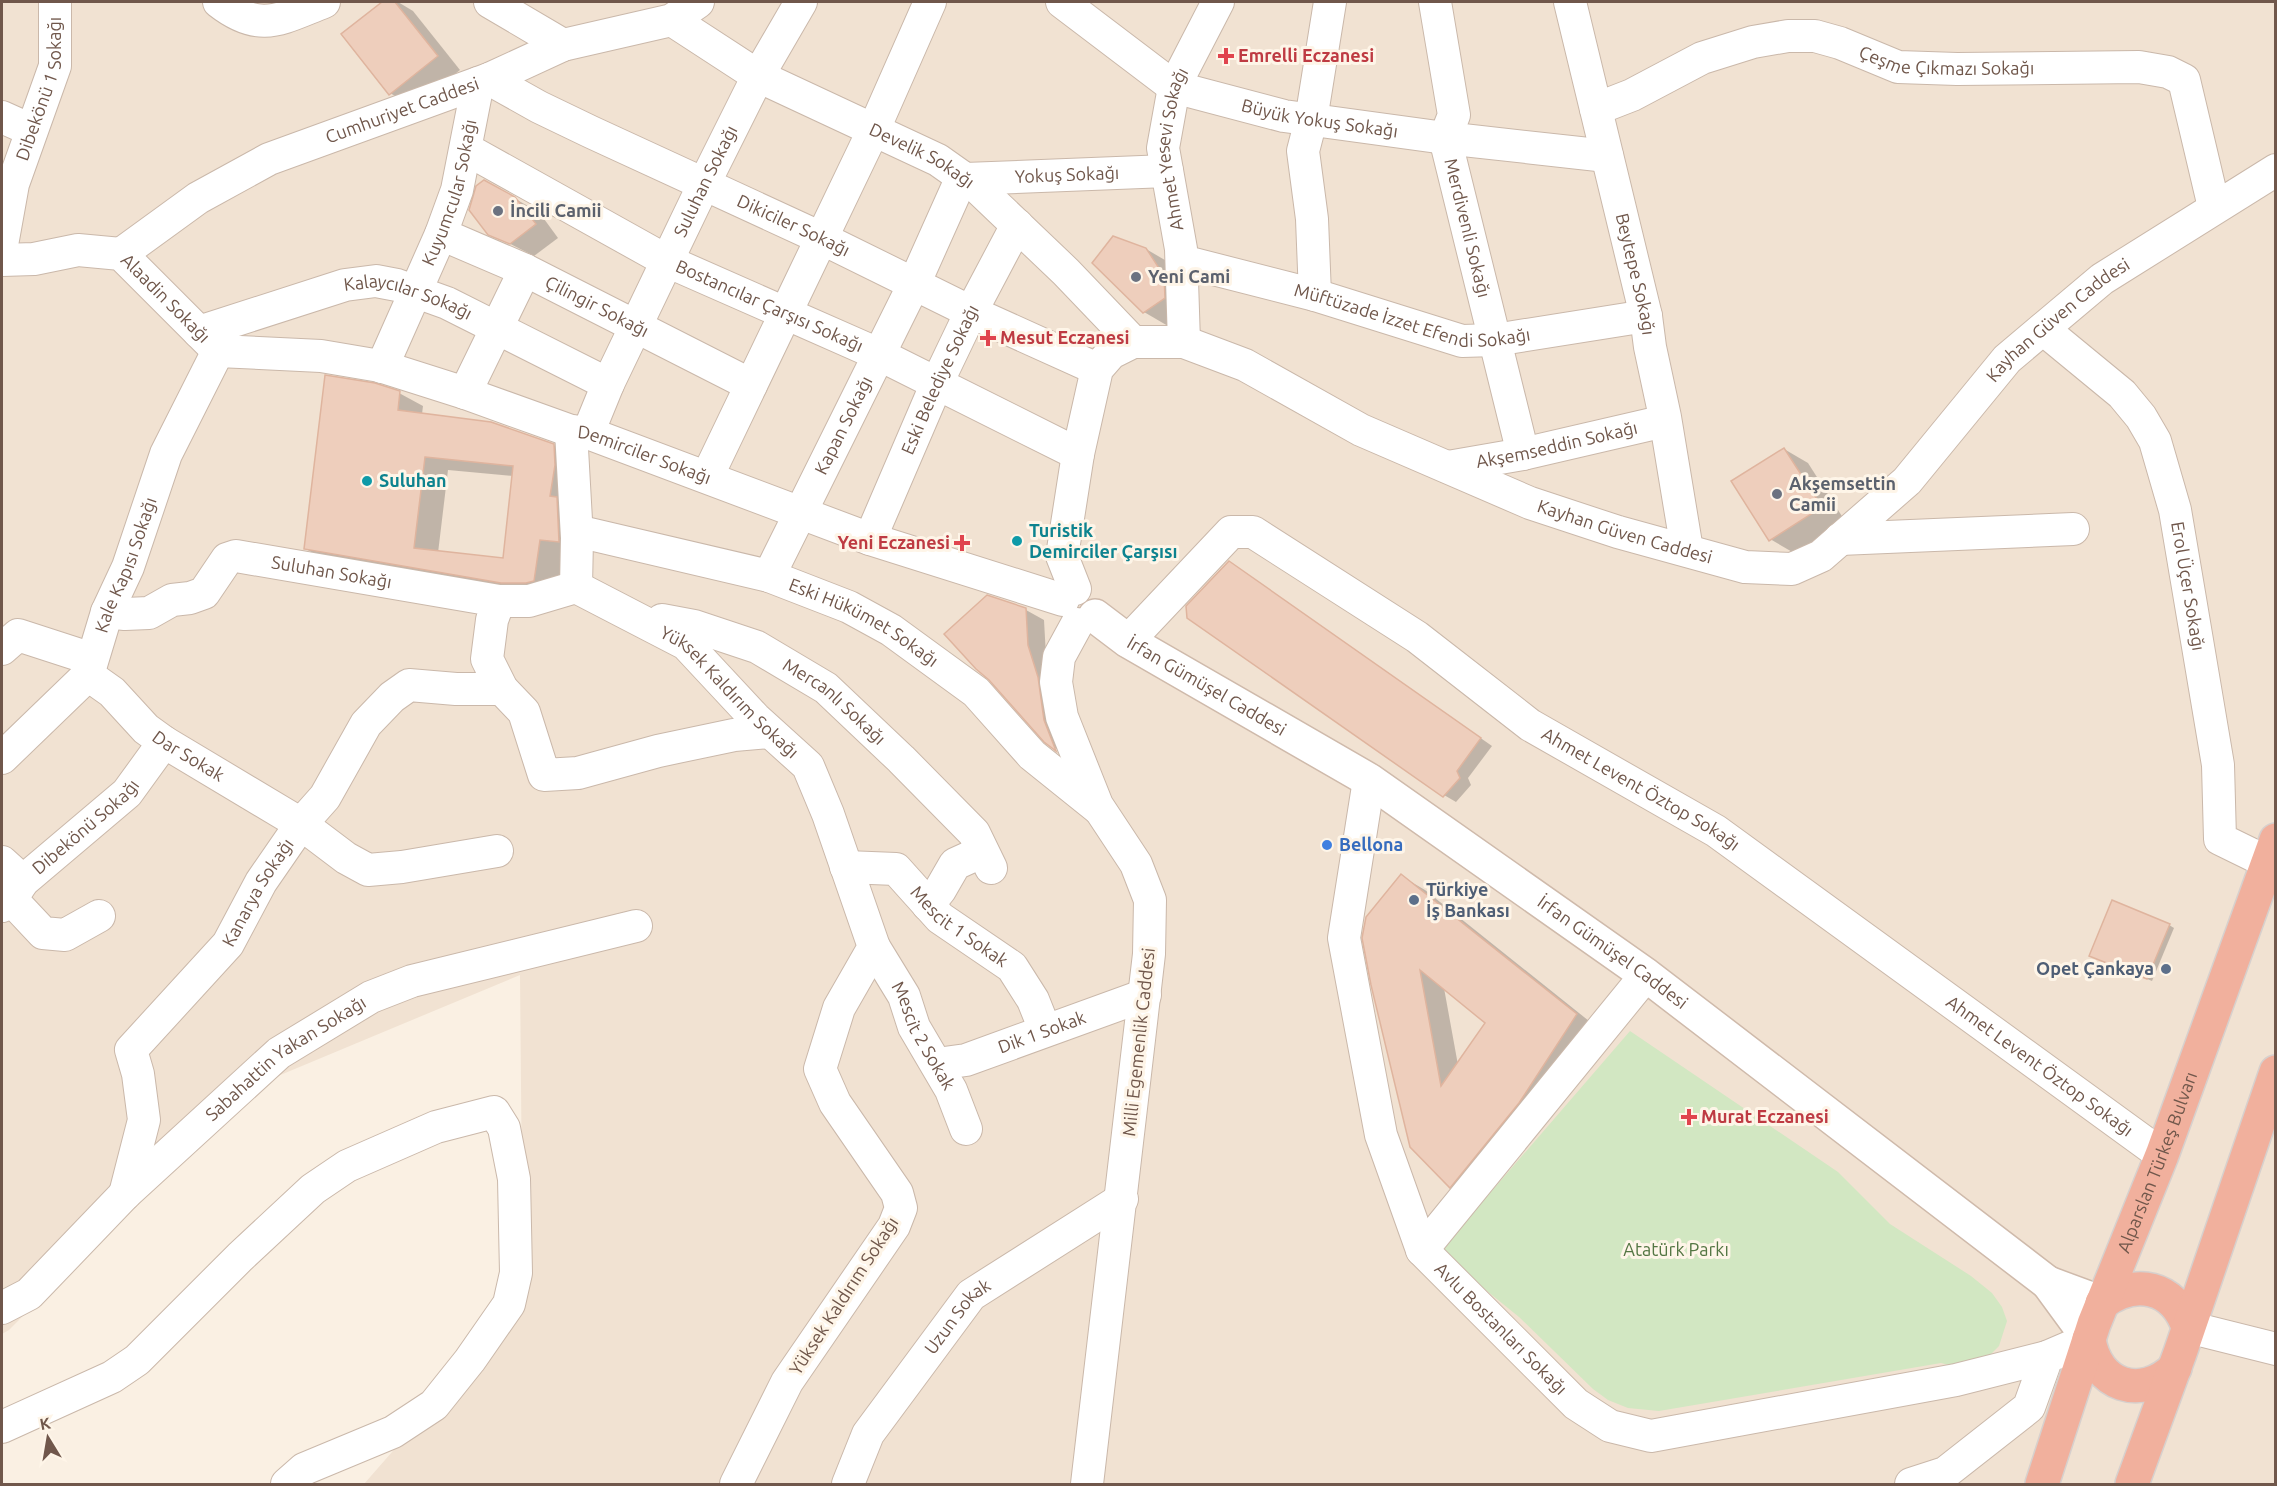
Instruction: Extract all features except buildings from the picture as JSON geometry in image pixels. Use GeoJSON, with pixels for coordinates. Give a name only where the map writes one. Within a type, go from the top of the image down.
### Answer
{"type":"FeatureCollection","features":[{"type":"Feature","properties":{"kind":"highway","name":"Alparslan Türkeş Bulvarı"},"geometry":{"type":"LineString","coordinates":[[2042,1485],[2102,1303],[2162,1155],[2271,851]]}},
{"type":"Feature","properties":{"kind":"highway"},"geometry":{"type":"LineString","coordinates":[[2132,1485],[2175,1368],[2276,1072]]}},
{"type":"Feature","properties":{"kind":"highway"},"geometry":{"type":"LineString","coordinates":[[2102,1303],[2124,1290],[2137,1288],[2150,1290],[2174,1303],[2181,1310],[2188,1327]]}},
{"type":"Feature","properties":{"kind":"highway"},"geometry":{"type":"LineString","coordinates":[[2090,1339],[2091,1353],[2098,1366],[2107,1376],[2119,1383],[2143,1386],[2166,1377],[2175,1368]]}},
{"type":"Feature","properties":{"kind":"street","name":"Dibekönü 1 Sokağı"},"geometry":{"type":"LineString","coordinates":[[2,245],[13,184],[55,66],[54,2]]}},
{"type":"Feature","properties":{"kind":"street"},"geometry":{"type":"LineString","coordinates":[[219,2],[245,18],[265,12],[324,2]]}},
{"type":"Feature","properties":{"kind":"street"},"geometry":{"type":"LineString","coordinates":[[490,2],[563,45]]}},
{"type":"Feature","properties":{"kind":"street","name":"Cumhuriyet Caddesi"},"geometry":{"type":"LineString","coordinates":[[122,254],[198,198],[269,159],[484,81],[563,45],[672,20],[699,2]]}},
{"type":"Feature","properties":{"kind":"street","name":"Suluhan Sokağı"},"geometry":{"type":"LineString","coordinates":[[580,432],[608,384],[758,76],[801,2]]}},
{"type":"Feature","properties":{"kind":"street"},"geometry":{"type":"LineString","coordinates":[[707,477],[874,129],[930,2]]}},
{"type":"Feature","properties":{"kind":"street","name":"Büyük Yokuş Sokağı"},"geometry":{"type":"LineString","coordinates":[[1062,2],[1174,87],[1284,116],[1445,138],[1607,156]]}},
{"type":"Feature","properties":{"kind":"street","name":"Ahmet Yesevi Sokağı"},"geometry":{"type":"LineString","coordinates":[[1184,342],[1182,261],[1163,148],[1174,87],[1218,2]]}},
{"type":"Feature","properties":{"kind":"street"},"geometry":{"type":"LineString","coordinates":[[1315,296],[1312,219],[1303,151],[1311,120],[1330,2]]}},
{"type":"Feature","properties":{"kind":"street","name":"Merdivenli Sokağı"},"geometry":{"type":"LineString","coordinates":[[1435,2],[1454,115],[1445,138],[1523,454]]}},
{"type":"Feature","properties":{"kind":"street","name":"Beytepe Sokağı"},"geometry":{"type":"LineString","coordinates":[[1570,2],[1646,316],[1687,550]]}},
{"type":"Feature","properties":{"kind":"street","name":"Develik Sokağı"},"geometry":{"type":"LineString","coordinates":[[672,20],[758,76],[938,160],[964,178],[979,189],[1066,272],[1134,342]]}},
{"type":"Feature","properties":{"kind":"street","name":"Çeşme Çıkmazı Sokağı"},"geometry":{"type":"LineString","coordinates":[[1596,109],[1632,95],[1702,58],[1754,42],[1788,36],[1815,36],[1832,40],[1898,66],[1957,69],[2139,67],[2168,72],[2184,80],[2214,207]]}},
{"type":"Feature","properties":{"kind":"street","name":"Kuyumcular Sokağı"},"geometry":{"type":"LineString","coordinates":[[382,367],[441,234],[456,190],[484,81]]}},
{"type":"Feature","properties":{"kind":"street","name":"Dikiciler Sokağı"},"geometry":{"type":"LineString","coordinates":[[484,81],[915,282],[971,312],[1097,369]]}},
{"type":"Feature","properties":{"kind":"street"},"geometry":{"type":"LineString","coordinates":[[2,117],[31,130]]}},
{"type":"Feature","properties":{"kind":"street","name":"Bostancılar Çarşısı Sokağı"},"geometry":{"type":"LineString","coordinates":[[466,149],[667,261],[878,354],[1078,454]]}},
{"type":"Feature","properties":{"kind":"street","name":"Kayhan Güven Caddesi"},"geometry":{"type":"LineString","coordinates":[[1097,369],[1111,353],[1134,342],[1184,342],[1245,365],[1361,430],[1530,503],[1618,532],[1745,567],[1792,569],[1821,556],[1907,481],[2007,359],[2102,279],[2276,170]]}},
{"type":"Feature","properties":{"kind":"street","name":"Yokuş Sokağı"},"geometry":{"type":"LineString","coordinates":[[964,178],[1167,171]]}},
{"type":"Feature","properties":{"kind":"street","name":"Kapan Sokağı"},"geometry":{"type":"LineString","coordinates":[[770,576],[964,178]]}},
{"type":"Feature","properties":{"kind":"street","name":"Eski Belediye Sokağı"},"geometry":{"type":"LineString","coordinates":[[870,539],[937,383],[1017,225]]}},
{"type":"Feature","properties":{"kind":"street","name":"Çilingir Sokağı"},"geometry":{"type":"LineString","coordinates":[[441,234],[525,270],[751,385]]}},
{"type":"Feature","properties":{"kind":"street","name":"Alaadin Sokağı"},"geometry":{"type":"LineString","coordinates":[[2,260],[34,259],[78,250],[122,254],[208,342]]}},
{"type":"Feature","properties":{"kind":"street","name":"Müftüzade İzzet Efendi Sokağı"},"geometry":{"type":"LineString","coordinates":[[1182,261],[1315,296],[1462,341],[1495,340],[1646,316]]}},
{"type":"Feature","properties":{"kind":"street"},"geometry":{"type":"LineString","coordinates":[[465,393],[525,270]]}},
{"type":"Feature","properties":{"kind":"street","name":"Kalaycılar Sokağı"},"geometry":{"type":"LineString","coordinates":[[208,342],[345,285],[376,281],[397,285],[447,303],[608,384]]}},
{"type":"Feature","properties":{"kind":"street","name":"Erol Üçer Sokağı"},"geometry":{"type":"LineString","coordinates":[[2043,329],[2122,394],[2141,417],[2155,441],[2175,510],[2216,754],[2220,839],[2271,851]]}},
{"type":"Feature","properties":{"kind":"street","name":"Demirciler Sokağı"},"geometry":{"type":"LineString","coordinates":[[208,342],[321,356],[382,367],[580,432],[870,539],[1078,607]]}},
{"type":"Feature","properties":{"kind":"street","name":"Kale Kapısı Sokağı"},"geometry":{"type":"LineString","coordinates":[[2,758],[90,667],[107,612],[128,567],[166,454],[208,342]]}},
{"type":"Feature","properties":{"kind":"street"},"geometry":{"type":"LineString","coordinates":[[1078,607],[1062,556],[1078,454],[1097,369]]}},
{"type":"Feature","properties":{"kind":"street","name":"Akşemseddin Sokağı"},"geometry":{"type":"LineString","coordinates":[[1448,467],[1523,454],[1665,422]]}},
{"type":"Feature","properties":{"kind":"street"},"geometry":{"type":"LineString","coordinates":[[576,587],[580,432]]}},
{"type":"Feature","properties":{"kind":"street"},"geometry":{"type":"LineString","coordinates":[[1840,539],[2073,529]]}},
{"type":"Feature","properties":{"kind":"street","name":"Eski Hükümet Sokağı"},"geometry":{"type":"LineString","coordinates":[[577,531],[770,576],[849,607],[891,630],[976,692],[1032,755],[1100,810]]}},
{"type":"Feature","properties":{"kind":"street","name":"Ahmet Levent Öztop Sokağı"},"geometry":{"type":"LineString","coordinates":[[1128,642],[1231,532],[1253,532],[1417,637],[1530,724],[1716,831],[2162,1155]]}},
{"type":"Feature","properties":{"kind":"street","name":"Suluhan Sokağı"},"geometry":{"type":"LineString","coordinates":[[107,612],[149,613],[172,600],[190,598],[204,593],[227,559],[236,556],[499,601],[529,601],[576,587]]}},
{"type":"Feature","properties":{"kind":"street","name":"Yüksek Kaldırım Sokağı"},"geometry":{"type":"LineString","coordinates":[[576,587],[686,644],[769,732],[808,766],[828,814],[874,947],[839,1008],[820,1069],[835,1103],[897,1194],[900,1208],[894,1226],[787,1382],[736,1485]]}},
{"type":"Feature","properties":{"kind":"street"},"geometry":{"type":"LineString","coordinates":[[499,601],[492,620],[487,659],[501,689],[524,712],[544,775],[578,773],[658,751],[734,735],[769,732]]}},
{"type":"Feature","properties":{"kind":"street","name":"İrfan Gümüşel Caddesi"},"geometry":{"type":"LineString","coordinates":[[1078,607],[1128,642],[1369,780],[1646,975],[2048,1283],[2090,1339]]}},
{"type":"Feature","properties":{"kind":"street","name":"Milli Egemenlik Caddesi"},"geometry":{"type":"LineString","coordinates":[[1078,607],[1059,657],[1056,682],[1062,717],[1100,810],[1136,864],[1150,900],[1149,954],[1145,995],[1087,1485]]}},
{"type":"Feature","properties":{"kind":"street","name":"Mercanlı Sokağı"},"geometry":{"type":"LineString","coordinates":[[623,611],[694,626],[757,647],[826,688],[901,759],[974,833],[987,861],[977,854],[956,864],[928,905]]}},
{"type":"Feature","properties":{"kind":"street","name":"Dar Sokak"},"geometry":{"type":"LineString","coordinates":[[2,650],[18,635],[90,667],[146,729],[301,824],[346,858],[368,870],[402,867],[497,851]]}},
{"type":"Feature","properties":{"kind":"street","name":"Kanarya Sokağı"},"geometry":{"type":"LineString","coordinates":[[125,1194],[144,1120],[140,1086],[131,1050],[228,944],[261,882],[301,824],[325,797],[366,724],[392,697],[409,686],[501,689]]}},
{"type":"Feature","properties":{"kind":"street","name":"Dibekönü Sokağı"},"geometry":{"type":"LineString","coordinates":[[9,887],[127,793],[164,742]]}},
{"type":"Feature","properties":{"kind":"street","name":"Avlu Bostanları Sokağı"},"geometry":{"type":"LineString","coordinates":[[1369,780],[1344,938],[1381,1135],[1422,1250],[1576,1404],[1610,1426],[1651,1436],[1956,1380],[2047,1357],[2090,1339]]}},
{"type":"Feature","properties":{"kind":"street","name":"Mescit 1 Sokak"},"geometry":{"type":"LineString","coordinates":[[846,867],[896,869],[940,918],[1012,966],[1033,1000],[1045,1030]]}},
{"type":"Feature","properties":{"kind":"street"},"geometry":{"type":"LineString","coordinates":[[9,887],[43,933],[65,935],[99,916]]}},
{"type":"Feature","properties":{"kind":"street","name":"Sabahattin Yakan Sokağı"},"geometry":{"type":"LineString","coordinates":[[2,1308],[29,1294],[125,1194],[279,1053],[371,997],[412,981],[636,926]]}},
{"type":"Feature","properties":{"kind":"street","name":"Mescit 2 Sokak"},"geometry":{"type":"LineString","coordinates":[[874,947],[904,996],[914,1027],[951,1090],[966,1129]]}},
{"type":"Feature","properties":{"kind":"street"},"geometry":{"type":"LineString","coordinates":[[1422,1250],[1646,975]]}},
{"type":"Feature","properties":{"kind":"street","name":"Dik 1 Sokak"},"geometry":{"type":"LineString","coordinates":[[937,1064],[966,1060],[1145,995]]}},
{"type":"Feature","properties":{"kind":"street"},"geometry":{"type":"LineString","coordinates":[[2,1427],[112,1377],[137,1360],[284,1215],[313,1189],[347,1166],[436,1127],[494,1112],[504,1128],[514,1179],[516,1273],[509,1304],[470,1360],[434,1405],[393,1432],[304,1469],[287,1485]]}},
{"type":"Feature","properties":{"kind":"street","name":"Uzun Sokak"},"geometry":{"type":"LineString","coordinates":[[848,1485],[868,1434],[971,1295],[1122,1199]]}},
{"type":"Feature","properties":{"kind":"street","name":"İrfan Gümüşel Caddesi"},"geometry":{"type":"LineString","coordinates":[[2048,1283],[2102,1303]]}},
{"type":"Feature","properties":{"kind":"street"},"geometry":{"type":"LineString","coordinates":[[2188,1327],[2276,1349]]}},
{"type":"Feature","properties":{"kind":"street"},"geometry":{"type":"LineString","coordinates":[[1911,1485],[1945,1473],[2029,1407],[2047,1357]]}},
{"type":"Feature","properties":{"kind":"shaded area"},"geometry":{"type":"Polygon","coordinates":[[[2,2],[2275,2],[2275,1484],[364,1484],[523,1302],[520,975],[249,1088],[9,1330],[2,1334],[2,2]]]}},
{"type":"Feature","properties":{"kind":"green space","name":"Atatürk Parkı"},"geometry":{"type":"Polygon","coordinates":[[[1630,1031],[1838,1172],[1890,1224],[1971,1276],[1992,1293],[2002,1307],[2007,1321],[1999,1346],[1987,1358],[1952,1366],[1941,1363],[1659,1411],[1628,1408],[1608,1400],[1593,1389],[1519,1317],[1439,1252],[1630,1031]]]}},
{"type":"Feature","properties":{"kind":"place","name":"Emrelli Eczanesi"},"geometry":{"type":"Point","coordinates":[1226,56]}},
{"type":"Feature","properties":{"kind":"place","name":"İncili Camii"},"geometry":{"type":"Point","coordinates":[498,211]}},
{"type":"Feature","properties":{"kind":"place","name":"Yeni Cami"},"geometry":{"type":"Point","coordinates":[1136,277]}},
{"type":"Feature","properties":{"kind":"place","name":"Mesut Eczanesi"},"geometry":{"type":"Point","coordinates":[988,338]}},
{"type":"Feature","properties":{"kind":"place","name":"Suluhan"},"geometry":{"type":"Point","coordinates":[367,481]}},
{"type":"Feature","properties":{"kind":"place","name":"Akşemsettin Camii"},"geometry":{"type":"Point","coordinates":[1777,494]}},
{"type":"Feature","properties":{"kind":"place","name":"Turistik Demirciler Çarşısı"},"geometry":{"type":"Point","coordinates":[1017,541]}},
{"type":"Feature","properties":{"kind":"place","name":"Yeni Eczanesi"},"geometry":{"type":"Point","coordinates":[962,543]}},
{"type":"Feature","properties":{"kind":"place","name":"Bellona"},"geometry":{"type":"Point","coordinates":[1327,845]}},
{"type":"Feature","properties":{"kind":"place","name":"Türkiye İş Bankası"},"geometry":{"type":"Point","coordinates":[1414,900]}},
{"type":"Feature","properties":{"kind":"place","name":"Opet Çankaya"},"geometry":{"type":"Point","coordinates":[2166,969]}},
{"type":"Feature","properties":{"kind":"place","name":"Murat Eczanesi"},"geometry":{"type":"Point","coordinates":[1689,1117]}}]}
